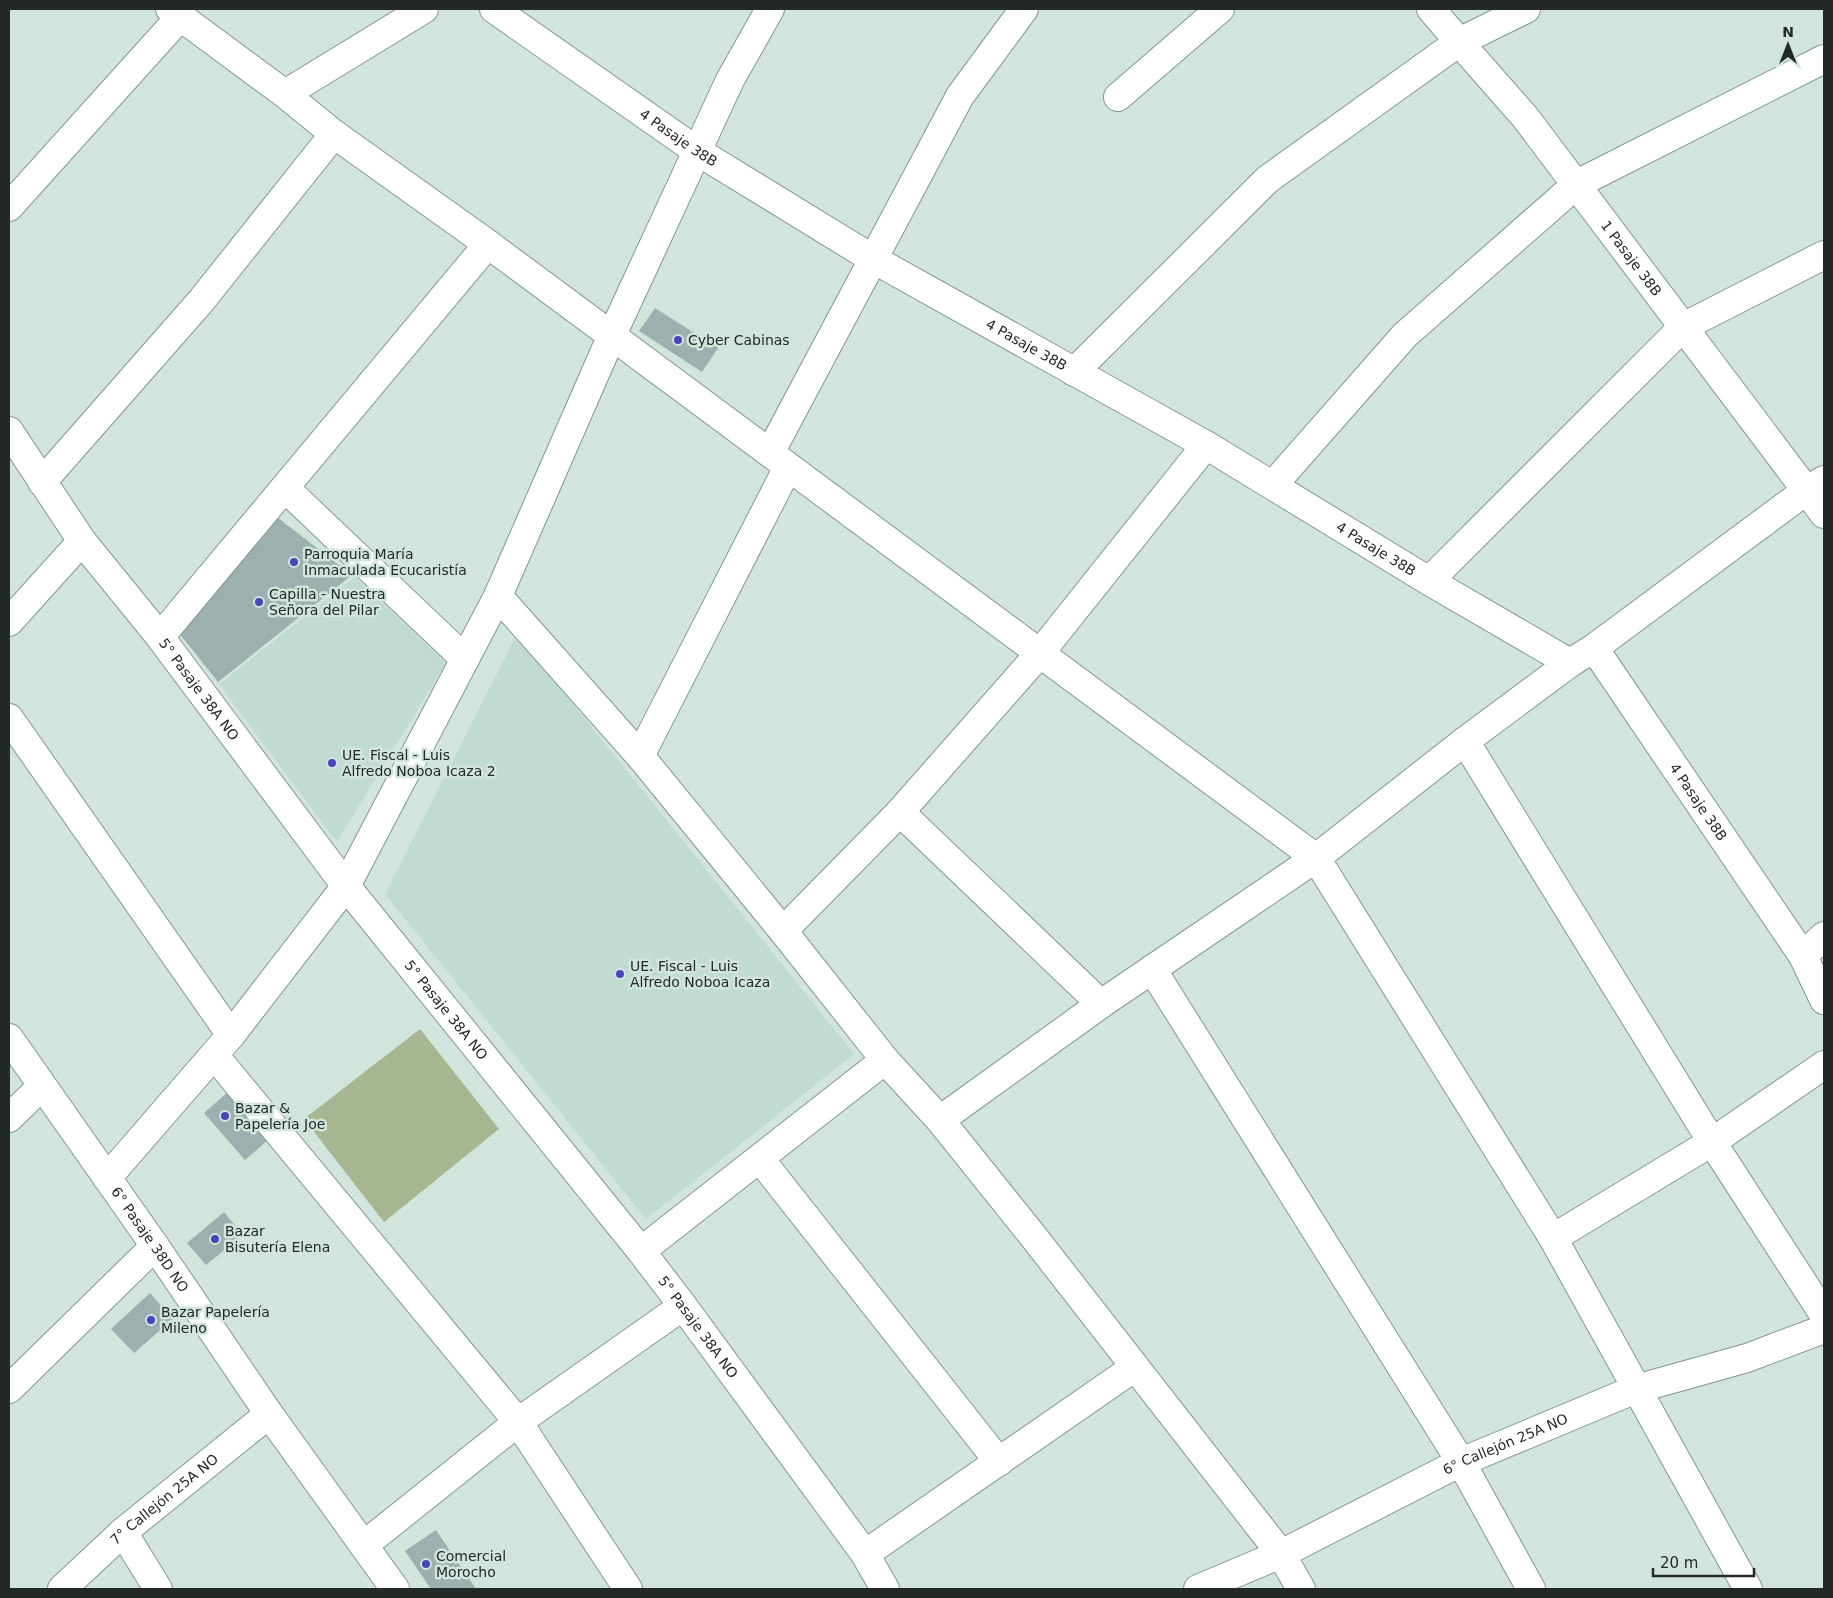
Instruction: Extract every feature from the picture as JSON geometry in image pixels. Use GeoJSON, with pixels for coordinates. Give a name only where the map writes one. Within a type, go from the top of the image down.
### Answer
{"type":"FeatureCollection","features":[{"type":"Feature","properties":{"kind":"street"},"geometry":{"type":"LineString","coordinates":[[285,94],[424,9]]}},
{"type":"Feature","properties":{"kind":"street","name":"4 Pasaje 38B"},"geometry":{"type":"LineString","coordinates":[[494,9],[697,151],[873,259],[1206,445],[1428,581],[1570,663]]}},
{"type":"Feature","properties":{"kind":"street"},"geometry":{"type":"LineString","coordinates":[[107,1178],[231,1035],[346,886],[498,596],[612,335],[697,151],[730,80],[770,9]]}},
{"type":"Feature","properties":{"kind":"street"},"geometry":{"type":"LineString","coordinates":[[640,756],[873,259],[960,96],[1024,9]]}},
{"type":"Feature","properties":{"kind":"street"},"geometry":{"type":"LineString","coordinates":[[1118,97],[1220,9]]}},
{"type":"Feature","properties":{"kind":"street","name":"1 Pasaje 38B"},"geometry":{"type":"LineString","coordinates":[[1431,9],[1525,117],[1683,328],[1815,485],[1824,514]]}},
{"type":"Feature","properties":{"kind":"street"},"geometry":{"type":"LineString","coordinates":[[1074,372],[1268,179],[1458,42],[1526,9]]}},
{"type":"Feature","properties":{"kind":"street"},"geometry":{"type":"LineString","coordinates":[[9,207],[175,12],[285,94],[334,134],[612,335],[1316,858],[1553,1238],[1748,1589]]}},
{"type":"Feature","properties":{"kind":"street"},"geometry":{"type":"LineString","coordinates":[[1273,485],[1405,335],[1577,184],[1824,59]]}},
{"type":"Feature","properties":{"kind":"street"},"geometry":{"type":"LineString","coordinates":[[42,482],[202,300],[334,134]]}},
{"type":"Feature","properties":{"kind":"street"},"geometry":{"type":"LineString","coordinates":[[160,637],[488,244]]}},
{"type":"Feature","properties":{"kind":"street"},"geometry":{"type":"LineString","coordinates":[[1428,581],[1683,328],[1824,255]]}},
{"type":"Feature","properties":{"kind":"street","name":"5° Pasaje 38A NO"},"geometry":{"type":"LineString","coordinates":[[9,431],[82,541],[160,637],[346,886],[641,1251],[683,1306],[865,1554],[885,1589]]}},
{"type":"Feature","properties":{"kind":"street"},"geometry":{"type":"LineString","coordinates":[[783,931],[900,812],[1040,653],[1206,445]]}},
{"type":"Feature","properties":{"kind":"street"},"geometry":{"type":"LineString","coordinates":[[940,1120],[1152,969],[1316,858],[1465,741],[1815,485]]}},
{"type":"Feature","properties":{"kind":"street"},"geometry":{"type":"LineString","coordinates":[[284,488],[465,659]]}},
{"type":"Feature","properties":{"kind":"street"},"geometry":{"type":"LineString","coordinates":[[9,622],[82,541]]}},
{"type":"Feature","properties":{"kind":"street"},"geometry":{"type":"LineString","coordinates":[[498,596],[640,756],[783,931],[884,1060],[940,1120],[1033,1236],[1280,1554],[1301,1589]]}},
{"type":"Feature","properties":{"kind":"street","name":"4 Pasaje 38B"},"geometry":{"type":"LineString","coordinates":[[1594,648],[1802,956],[1824,1000]]}},
{"type":"Feature","properties":{"kind":"street"},"geometry":{"type":"LineString","coordinates":[[9,718],[231,1035]]}},
{"type":"Feature","properties":{"kind":"street"},"geometry":{"type":"LineString","coordinates":[[1465,741],[1712,1142],[1824,1315]]}},
{"type":"Feature","properties":{"kind":"street"},"geometry":{"type":"LineString","coordinates":[[900,812],[1102,1004]]}},
{"type":"Feature","properties":{"kind":"street"},"geometry":{"type":"LineString","coordinates":[[1802,956],[1824,936]]}},
{"type":"Feature","properties":{"kind":"street"},"geometry":{"type":"LineString","coordinates":[[1152,969],[1461,1462],[1531,1589]]}},
{"type":"Feature","properties":{"kind":"street","name":"6° Pasaje 38D NO"},"geometry":{"type":"LineString","coordinates":[[9,1038],[155,1246],[269,1414],[395,1589]]}},
{"type":"Feature","properties":{"kind":"street"},"geometry":{"type":"LineString","coordinates":[[214,1055],[518,1422],[628,1589]]}},
{"type":"Feature","properties":{"kind":"street"},"geometry":{"type":"LineString","coordinates":[[641,1251],[884,1060]]}},
{"type":"Feature","properties":{"kind":"street"},"geometry":{"type":"LineString","coordinates":[[1553,1238],[1712,1142],[1824,1065]]}},
{"type":"Feature","properties":{"kind":"street"},"geometry":{"type":"LineString","coordinates":[[9,1118],[42,1086]]}},
{"type":"Feature","properties":{"kind":"street"},"geometry":{"type":"LineString","coordinates":[[760,1159],[999,1462]]}},
{"type":"Feature","properties":{"kind":"street"},"geometry":{"type":"LineString","coordinates":[[9,1389],[155,1246]]}},
{"type":"Feature","properties":{"kind":"street"},"geometry":{"type":"LineString","coordinates":[[364,1546],[518,1422],[683,1306]]}},
{"type":"Feature","properties":{"kind":"street","name":"6° Callejón 25A NO"},"geometry":{"type":"LineString","coordinates":[[1198,1589],[1280,1554],[1461,1462],[1636,1389],[1747,1358],[1824,1329]]}},
{"type":"Feature","properties":{"kind":"street"},"geometry":{"type":"LineString","coordinates":[[865,1554],[1135,1367]]}},
{"type":"Feature","properties":{"kind":"street","name":"7° Callejón 25A NO"},"geometry":{"type":"LineString","coordinates":[[62,1589],[123,1532],[269,1414]]}},
{"type":"Feature","properties":{"kind":"street"},"geometry":{"type":"LineString","coordinates":[[123,1532],[158,1589]]}},
{"type":"Feature","properties":{"kind":"shaded area","name":"UE. Fiscal - Luis Alfredo Noboa Icaza 2"},"geometry":{"type":"Polygon","coordinates":[[[355,577],[446,663],[337,842],[219,684],[355,577]]]}},
{"type":"Feature","properties":{"kind":"shaded area","name":"UE. Fiscal - Luis Alfredo Noboa Icaza"},"geometry":{"type":"Polygon","coordinates":[[[517,634],[854,1054],[646,1219],[385,894],[517,634]]]}},
{"type":"Feature","properties":{"kind":"green space"},"geometry":{"type":"Polygon","coordinates":[[[420,1029],[499,1129],[384,1222],[304,1119],[420,1029]]]}},
{"type":"Feature","properties":{"kind":"building","name":"Cyber Cabinas"},"geometry":{"type":"Polygon","coordinates":[[[655,308],[718,348],[702,372],[639,331],[655,308]]]}},
{"type":"Feature","properties":{"kind":"building","name":"Capilla - Nuestra Señora del Pilar"},"geometry":{"type":"Polygon","coordinates":[[[278,518],[352,575],[218,682],[175,628],[278,518]]]}},
{"type":"Feature","properties":{"kind":"building"},"geometry":{"type":"Polygon","coordinates":[[[228,1092],[269,1139],[245,1160],[204,1113],[228,1092]]]}},
{"type":"Feature","properties":{"kind":"building","name":"Bazar Bisutería Elena"},"geometry":{"type":"Polygon","coordinates":[[[224,1212],[243,1235],[206,1265],[187,1243],[224,1212]]]}},
{"type":"Feature","properties":{"kind":"building"},"geometry":{"type":"Polygon","coordinates":[[[150,1293],[173,1319],[134,1353],[111,1329],[150,1293]]]}},
{"type":"Feature","properties":{"kind":"building"},"geometry":{"type":"Polygon","coordinates":[[[436,1530],[476,1589],[431,1589],[405,1551],[436,1530]]]}},
{"type":"Feature","properties":{"kind":"place","name":"Cyber Cabinas"},"geometry":{"type":"Point","coordinates":[678,340]}},
{"type":"Feature","properties":{"kind":"place","name":"Parroquia María Inmaculada Ecucaristía"},"geometry":{"type":"Point","coordinates":[294,562]}},
{"type":"Feature","properties":{"kind":"place","name":"Capilla - Nuestra Señora del Pilar"},"geometry":{"type":"Point","coordinates":[259,602]}},
{"type":"Feature","properties":{"kind":"place","name":"UE. Fiscal - Luis Alfredo Noboa Icaza 2"},"geometry":{"type":"Point","coordinates":[332,763]}},
{"type":"Feature","properties":{"kind":"place","name":"UE. Fiscal - Luis Alfredo Noboa Icaza"},"geometry":{"type":"Point","coordinates":[620,974]}},
{"type":"Feature","properties":{"kind":"place","name":"Bazar & Papelería Joe"},"geometry":{"type":"Point","coordinates":[225,1116]}},
{"type":"Feature","properties":{"kind":"place","name":"Bazar Bisutería Elena"},"geometry":{"type":"Point","coordinates":[215,1239]}},
{"type":"Feature","properties":{"kind":"place","name":"Bazar Papelería Mileno"},"geometry":{"type":"Point","coordinates":[151,1320]}},
{"type":"Feature","properties":{"kind":"place","name":"Comercial Morocho"},"geometry":{"type":"Point","coordinates":[426,1564]}}]}
